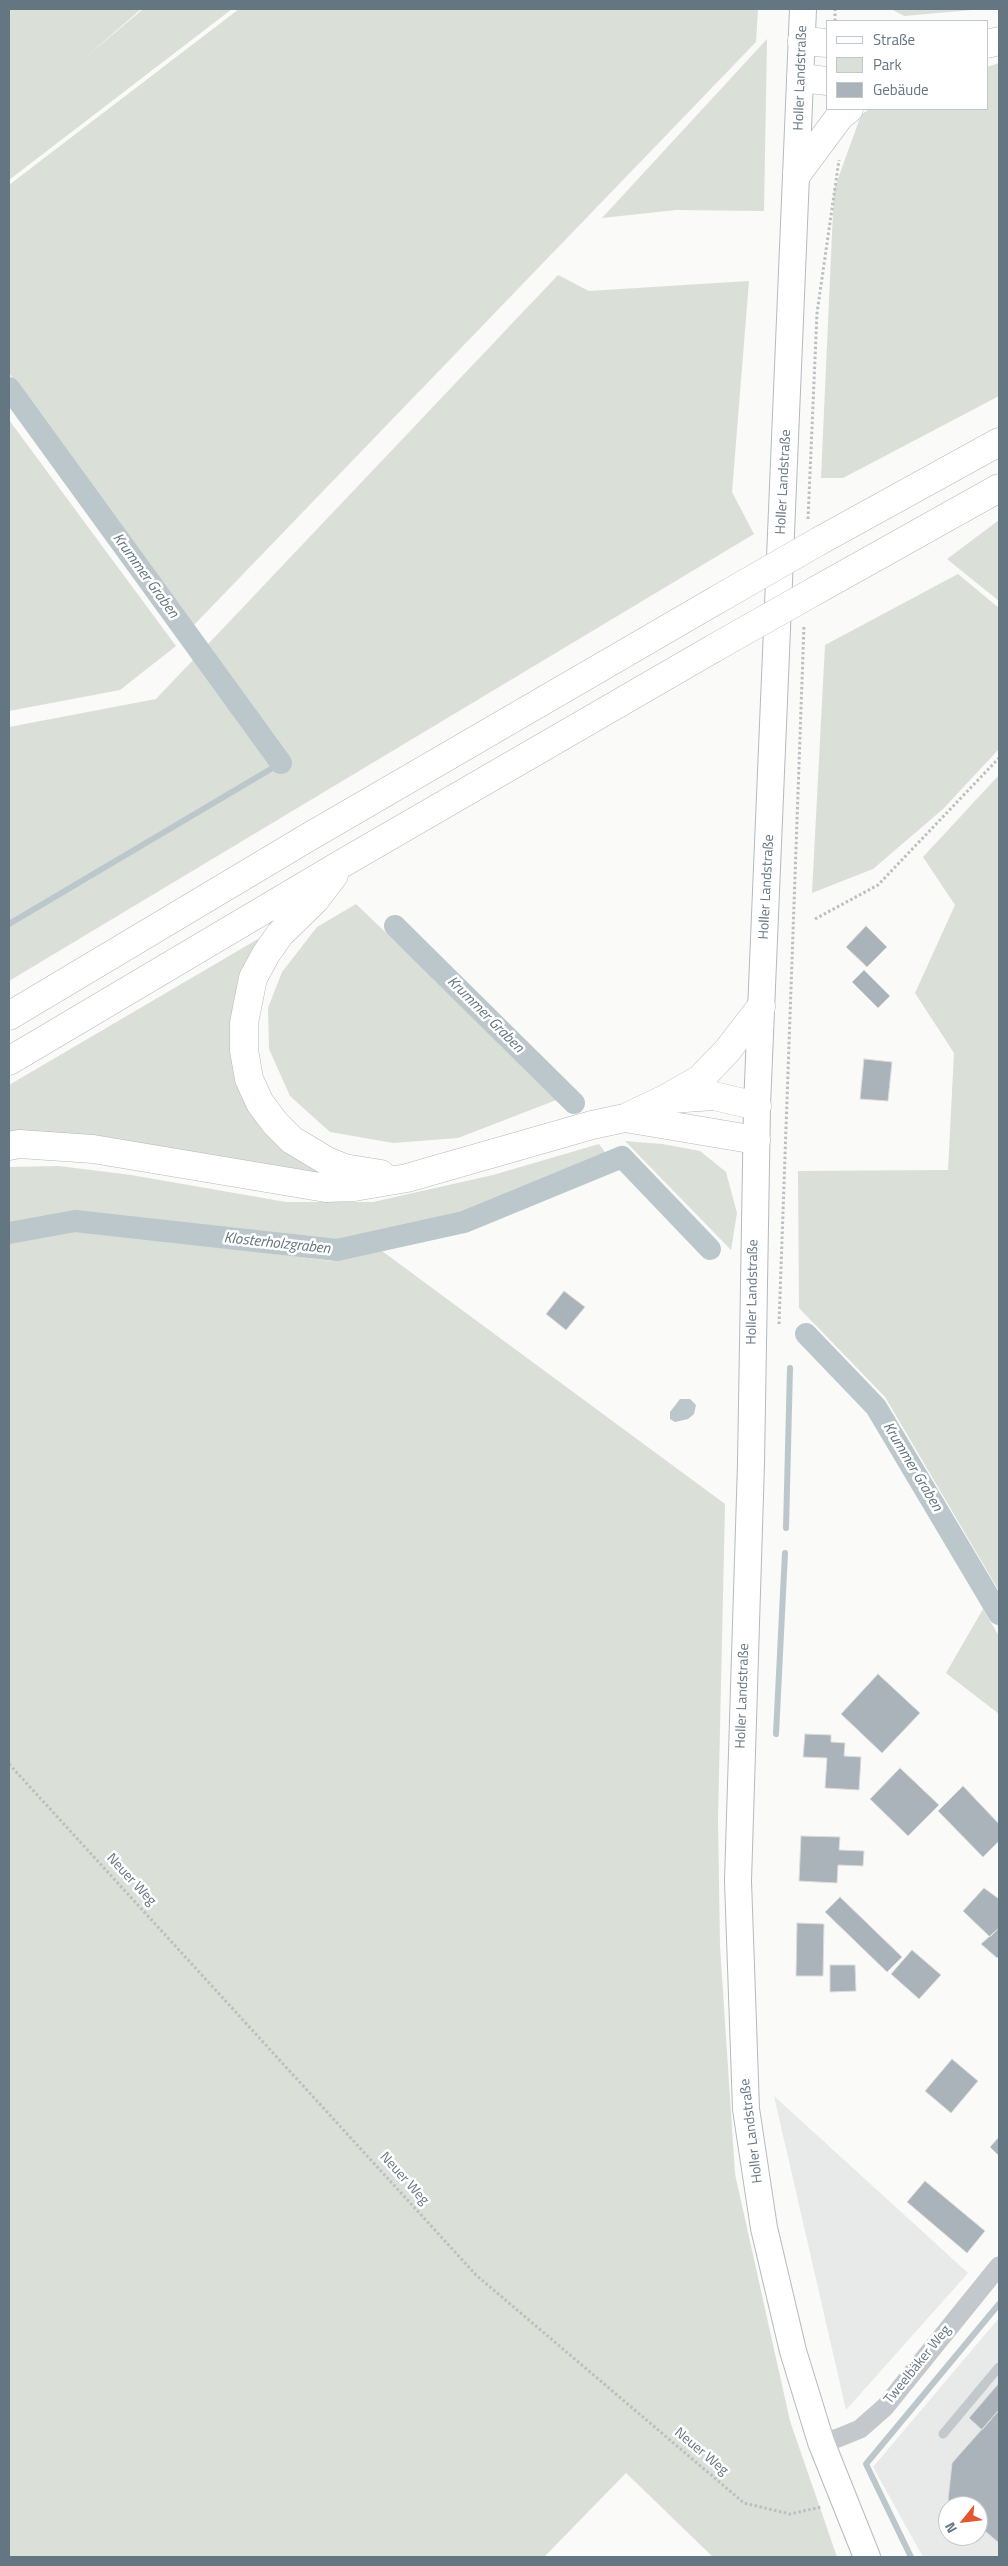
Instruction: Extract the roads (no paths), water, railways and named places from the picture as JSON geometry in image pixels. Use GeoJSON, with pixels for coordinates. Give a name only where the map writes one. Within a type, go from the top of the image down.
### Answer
{"type":"FeatureCollection","features":[{"type":"Feature","properties":{"kind":"highway"},"geometry":{"type":"LineString","coordinates":[[797,174],[840,116],[848,110]]}},
{"type":"Feature","properties":{"kind":"highway"},"geometry":{"type":"LineString","coordinates":[[9,1016],[307,838],[720,598],[815,531],[999,442]]}},
{"type":"Feature","properties":{"kind":"highway"},"geometry":{"type":"LineString","coordinates":[[9,1061],[343,863],[716,647],[999,488]]}},
{"type":"Feature","properties":{"kind":"highway"},"geometry":{"type":"LineString","coordinates":[[343,863],[315,900],[280,934],[253,978],[244,1024],[244,1050],[249,1078],[260,1103],[275,1123],[292,1140],[327,1161],[344,1168],[407,1178]]}},
{"type":"Feature","properties":{"kind":"highway"},"geometry":{"type":"LineString","coordinates":[[9,1146],[19,1144],[94,1150],[326,1188],[354,1187],[407,1178],[625,1118],[665,1099],[700,1079],[727,1051],[761,1007]]}},
{"type":"Feature","properties":{"kind":"highway"},"geometry":{"type":"LineString","coordinates":[[665,1099],[714,1096],[757,1106]]}},
{"type":"Feature","properties":{"kind":"highway"},"geometry":{"type":"LineString","coordinates":[[625,1118],[756,1140]]}},
{"type":"Feature","properties":{"kind":"main road","name":"Holler Landstraße"},"geometry":{"type":"LineString","coordinates":[[804,9],[814,42],[814,80],[797,174],[761,1007],[756,1140],[750,1494],[738,1882],[746,2109],[764,2228],[793,2351],[821,2442],[867,2557]]}},
{"type":"Feature","properties":{"kind":"street","name":"Tweelbäker Weg"},"geometry":{"type":"LineString","coordinates":[[821,2442],[838,2438],[860,2429],[885,2406],[999,2266]]}},
{"type":"Feature","properties":{"kind":"lane"},"geometry":{"type":"LineString","coordinates":[[943,2434],[999,2367]]}},
{"type":"Feature","properties":{"kind":"waterway","name":"Krummer Graben"},"geometry":{"type":"LineString","coordinates":[[9,388],[281,763]]}},
{"type":"Feature","properties":{"kind":"waterway"},"geometry":{"type":"LineString","coordinates":[[9,924],[281,763]]}},
{"type":"Feature","properties":{"kind":"waterway","name":"Krummer Graben"},"geometry":{"type":"LineString","coordinates":[[395,926],[574,1103]]}},
{"type":"Feature","properties":{"kind":"waterway","name":"Klosterholzgraben"},"geometry":{"type":"LineString","coordinates":[[9,1233],[75,1221],[337,1250],[464,1222],[622,1157],[710,1249]]}},
{"type":"Feature","properties":{"kind":"waterway","name":"Krummer Graben"},"geometry":{"type":"LineString","coordinates":[[806,1334],[876,1407],[999,1614]]}},
{"type":"Feature","properties":{"kind":"waterway"},"geometry":{"type":"LineString","coordinates":[[786,1528],[790,1368]]}},
{"type":"Feature","properties":{"kind":"waterway"},"geometry":{"type":"LineString","coordinates":[[776,1734],[785,1553]]}},
{"type":"Feature","properties":{"kind":"waterway"},"geometry":{"type":"LineString","coordinates":[[911,2557],[866,2464],[999,2304]]}}]}
